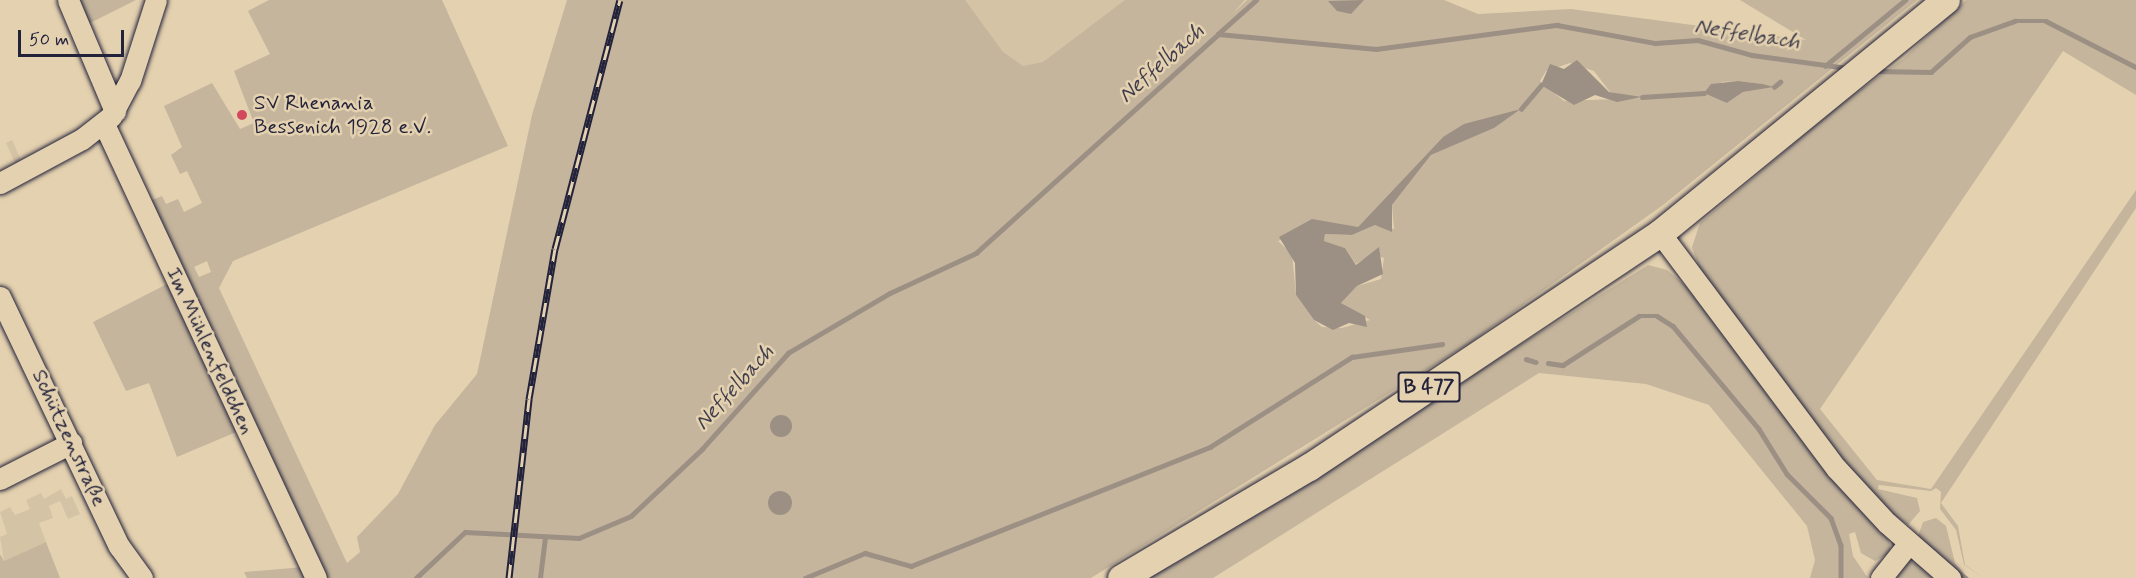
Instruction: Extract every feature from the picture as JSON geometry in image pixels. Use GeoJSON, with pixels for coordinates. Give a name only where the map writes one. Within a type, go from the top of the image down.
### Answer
{"type":"FeatureCollection","features":[{"type":"Feature","properties":{"kind":"main road","name":"B 477"},"geometry":{"type":"LineString","coordinates":[[1121,578],[1309,467],[1660,234],[1946,0]]}},
{"type":"Feature","properties":{"kind":"street","name":"Im Mühlenfeldchen"},"geometry":{"type":"LineString","coordinates":[[68,0],[110,117],[316,578]]}},
{"type":"Feature","properties":{"kind":"street"},"geometry":{"type":"LineString","coordinates":[[0,183],[110,117],[156,0]]}},
{"type":"Feature","properties":{"kind":"street"},"geometry":{"type":"LineString","coordinates":[[1660,234],[1836,468],[1908,544],[1950,578]]}},
{"type":"Feature","properties":{"kind":"street","name":"Schützenstraße"},"geometry":{"type":"LineString","coordinates":[[0,297],[119,546],[141,578]]}},
{"type":"Feature","properties":{"kind":"street"},"geometry":{"type":"LineString","coordinates":[[0,479],[71,443]]}},
{"type":"Feature","properties":{"kind":"street"},"geometry":{"type":"LineString","coordinates":[[1881,578],[1908,544]]}},
{"type":"Feature","properties":{"kind":"shaded area"},"geometry":{"type":"Polygon","coordinates":[[[77,0],[136,0],[88,24],[77,0]]]}},
{"type":"Feature","properties":{"kind":"shaded area"},"geometry":{"type":"Polygon","coordinates":[[[269,0],[442,0],[508,146],[233,261],[219,288],[347,563],[360,552],[357,537],[398,494],[435,425],[477,374],[532,115],[567,0],[965,0],[1003,52],[1023,66],[1043,62],[1125,0],[1245,0],[1232,14],[1247,0],[1444,0],[1478,14],[1571,9],[1806,40],[1740,0],[1917,0],[1663,205],[1468,344],[1091,578],[247,578],[244,572],[304,567],[241,430],[177,457],[149,383],[126,391],[93,322],[171,282],[150,201],[162,196],[166,204],[178,199],[184,212],[202,203],[187,171],[180,174],[171,155],[182,147],[164,106],[212,83],[240,129],[254,123],[234,71],[270,54],[248,11],[269,0]],[[1570,63],[1546,71],[1540,81],[1564,101],[1641,98],[1610,92],[1594,71],[1570,63]],[[1738,81],[1721,82],[1727,103],[1743,92],[1773,87],[1738,81]],[[1520,110],[1443,137],[1358,227],[1319,225],[1278,241],[1292,254],[1296,295],[1322,327],[1342,328],[1370,320],[1341,303],[1357,286],[1381,279],[1384,258],[1372,254],[1356,264],[1345,248],[1324,241],[1325,234],[1352,235],[1375,225],[1394,229],[1392,205],[1431,155],[1493,128],[1520,110]],[[207,261],[194,267],[199,277],[211,272],[207,261]]]}},
{"type":"Feature","properties":{"kind":"shaded area"},"geometry":{"type":"Polygon","coordinates":[[[912,0],[1166,0],[1058,96],[912,0]]]}},
{"type":"Feature","properties":{"kind":"shaded area"},"geometry":{"type":"Polygon","coordinates":[[[1364,0],[1351,14],[1337,11],[1328,1],[1364,0]]]}},
{"type":"Feature","properties":{"kind":"shaded area"},"geometry":{"type":"Polygon","coordinates":[[[1966,0],[2136,0],[2136,95],[2063,51],[1820,409],[1877,480],[1931,489],[2136,190],[2136,208],[1941,503],[1958,526],[1965,565],[1984,578],[1964,565],[1956,530],[1940,509],[1941,492],[1936,488],[1931,491],[1879,485],[1878,489],[1917,498],[1920,511],[1908,525],[1871,499],[1701,273],[1692,247],[1700,223],[1838,106],[1903,59],[1966,0]]]}},
{"type":"Feature","properties":{"kind":"shaded area"},"geometry":{"type":"Polygon","coordinates":[[[1577,60],[1609,92],[1642,97],[1617,102],[1595,95],[1574,105],[1541,85],[1550,64],[1564,69],[1577,60]]]}},
{"type":"Feature","properties":{"kind":"shaded area"},"geometry":{"type":"Polygon","coordinates":[[[1738,81],[1774,87],[1743,92],[1727,103],[1704,93],[1711,84],[1738,81]]]}},
{"type":"Feature","properties":{"kind":"shaded area"},"geometry":{"type":"Polygon","coordinates":[[[1521,109],[1494,128],[1431,155],[1392,205],[1392,232],[1375,225],[1352,235],[1325,234],[1324,241],[1345,248],[1356,265],[1379,247],[1383,274],[1357,286],[1341,303],[1365,316],[1367,327],[1349,323],[1333,330],[1314,320],[1296,295],[1295,263],[1279,237],[1312,219],[1358,227],[1443,137],[1464,124],[1521,109]]]}},
{"type":"Feature","properties":{"kind":"shaded area"},"geometry":{"type":"Polygon","coordinates":[[[12,140],[21,160],[15,163],[6,143],[12,140]]]}},
{"type":"Feature","properties":{"kind":"shaded area"},"geometry":{"type":"Polygon","coordinates":[[[1648,265],[1667,270],[1686,286],[1888,536],[1891,552],[1875,561],[1861,553],[1855,532],[1849,534],[1853,556],[1868,578],[1810,578],[1815,560],[1807,526],[1709,405],[1646,384],[1539,373],[1213,578],[1148,578],[1648,265]]]}},
{"type":"Feature","properties":{"kind":"shaded area"},"geometry":{"type":"Polygon","coordinates":[[[781,415],[789,418],[792,426],[789,434],[781,437],[773,434],[770,426],[773,418],[781,415]]]}},
{"type":"Feature","properties":{"kind":"shaded area"},"geometry":{"type":"Polygon","coordinates":[[[61,489],[66,499],[72,496],[80,514],[68,519],[60,501],[49,506],[53,518],[39,523],[46,542],[4,561],[0,537],[7,534],[0,512],[10,507],[15,515],[30,509],[26,500],[41,493],[44,499],[61,489]]]}},
{"type":"Feature","properties":{"kind":"shaded area"},"geometry":{"type":"Polygon","coordinates":[[[780,491],[788,495],[792,503],[788,511],[780,515],[772,511],[768,503],[772,495],[780,491]]]}},
{"type":"Feature","properties":{"kind":"shaded area"},"geometry":{"type":"Polygon","coordinates":[[[1936,518],[1946,526],[1955,563],[1968,578],[1946,566],[1917,539],[1923,522],[1936,518]]]}},
{"type":"Feature","properties":{"kind":"shaded area"},"geometry":{"type":"Polygon","coordinates":[[[46,542],[60,578],[0,578],[0,554],[4,561],[46,542]]]}},
{"type":"Feature","properties":{"kind":"shaded area"},"geometry":{"type":"Polygon","coordinates":[[[1907,561],[1920,564],[1938,578],[1889,578],[1907,561]]]}},
{"type":"Feature","properties":{"kind":"waterway"},"geometry":{"type":"LineString","coordinates":[[1218,34],[1256,0]]}},
{"type":"Feature","properties":{"kind":"waterway"},"geometry":{"type":"LineString","coordinates":[[1825,66],[1905,0]]}},
{"type":"Feature","properties":{"kind":"waterway","name":"Neffelbach"},"geometry":{"type":"LineString","coordinates":[[1873,71],[1931,72],[1970,37],[2015,21],[2046,21],[2136,67]]}},
{"type":"Feature","properties":{"kind":"waterway","name":"Neffelbach"},"geometry":{"type":"LineString","coordinates":[[416,578],[465,532],[579,538],[631,516],[702,449],[788,353],[890,293],[976,253],[1218,34],[1376,49],[1557,25],[1655,43],[1698,40],[1752,55],[1847,68]]}},
{"type":"Feature","properties":{"kind":"waterway"},"geometry":{"type":"LineString","coordinates":[[1774,87],[1780,82]]}},
{"type":"Feature","properties":{"kind":"waterway"},"geometry":{"type":"LineString","coordinates":[[1521,109],[1541,85]]}},
{"type":"Feature","properties":{"kind":"waterway"},"geometry":{"type":"LineString","coordinates":[[1642,97],[1704,93]]}},
{"type":"Feature","properties":{"kind":"waterway"},"geometry":{"type":"LineString","coordinates":[[1548,363],[1563,365],[1639,316],[1657,316],[1673,326],[1759,429],[1787,474],[1831,518],[1841,545],[1841,578]]}},
{"type":"Feature","properties":{"kind":"waterway"},"geometry":{"type":"LineString","coordinates":[[805,578],[865,553],[911,566],[1210,447],[1352,357],[1442,344]]}},
{"type":"Feature","properties":{"kind":"waterway"},"geometry":{"type":"LineString","coordinates":[[1526,359],[1536,362]]}},
{"type":"Feature","properties":{"kind":"waterway"},"geometry":{"type":"LineString","coordinates":[[540,578],[545,537]]}},
{"type":"Feature","properties":{"kind":"waterway"},"geometry":{"type":"LineString","coordinates":[[1954,570],[1966,578]]}},
{"type":"Feature","properties":{"kind":"railway"},"geometry":{"type":"LineString","coordinates":[[509,578],[529,399],[555,249],[620,0]]}},
{"type":"Feature","properties":{"kind":"place","name":"SV Rhenania Bessenich 1928 e.V."},"geometry":{"type":"Point","coordinates":[242,115]}}]}
